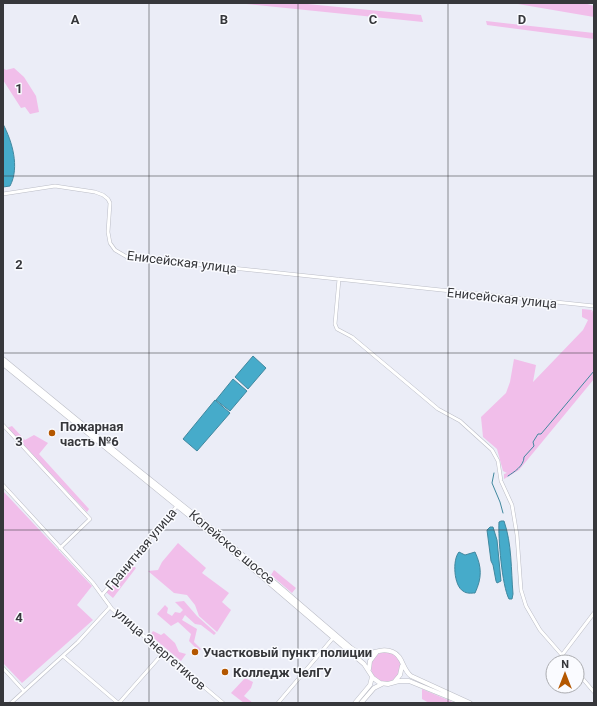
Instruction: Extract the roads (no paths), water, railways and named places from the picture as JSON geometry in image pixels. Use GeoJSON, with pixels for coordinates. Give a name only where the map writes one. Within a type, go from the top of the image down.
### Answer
{"type":"FeatureCollection","features":[{"type":"Feature","properties":{"kind":"main road","name":"Копейское шоссе"},"geometry":{"type":"LineString","coordinates":[[3,359],[72,418]]}},
{"type":"Feature","properties":{"kind":"main road","name":"Копейское шоссе"},"geometry":{"type":"LineString","coordinates":[[3,364],[82,426],[178,505],[333,638],[369,671],[377,682],[382,683]]}},
{"type":"Feature","properties":{"kind":"main road","name":"Копейское шоссе"},"geometry":{"type":"LineString","coordinates":[[178,505],[211,528],[358,653],[371,654],[388,650],[395,653],[411,676],[470,703]]}},
{"type":"Feature","properties":{"kind":"main road"},"geometry":{"type":"LineString","coordinates":[[369,671],[369,663],[371,659],[380,651]]}},
{"type":"Feature","properties":{"kind":"main road"},"geometry":{"type":"LineString","coordinates":[[393,682],[400,675],[402,665]]}},
{"type":"Feature","properties":{"kind":"main road"},"geometry":{"type":"LineString","coordinates":[[355,703],[370,685],[372,676]]}},
{"type":"Feature","properties":{"kind":"main road"},"geometry":{"type":"LineString","coordinates":[[361,703],[375,687],[382,683],[405,680],[463,703]]}},
{"type":"Feature","properties":{"kind":"street","name":"Енисейская улица"},"geometry":{"type":"LineString","coordinates":[[3,194],[55,186],[102,194],[110,202],[108,232],[110,243],[115,250],[127,257],[594,306]]}},
{"type":"Feature","properties":{"kind":"street"},"geometry":{"type":"LineString","coordinates":[[340,279],[335,324],[337,329],[352,337],[438,409],[456,418],[492,450],[498,461],[501,481],[512,504],[522,590],[526,606],[540,630],[562,654],[594,613]]}},
{"type":"Feature","properties":{"kind":"street"},"geometry":{"type":"LineString","coordinates":[[4,426],[90,519],[60,548]]}},
{"type":"Feature","properties":{"kind":"street","name":"улица Энергетиков"},"geometry":{"type":"LineString","coordinates":[[3,485],[93,583],[110,607],[219,702],[223,703]]}},
{"type":"Feature","properties":{"kind":"street","name":"Гранитная улица"},"geometry":{"type":"LineString","coordinates":[[102,595],[178,505]]}},
{"type":"Feature","properties":{"kind":"street","name":"Гранитная улица"},"geometry":{"type":"LineString","coordinates":[[11,703],[78,642],[110,607]]}},
{"type":"Feature","properties":{"kind":"street"},"geometry":{"type":"LineString","coordinates":[[278,703],[333,638]]}},
{"type":"Feature","properties":{"kind":"street"},"geometry":{"type":"LineString","coordinates":[[63,656],[118,703],[163,653]]}},
{"type":"Feature","properties":{"kind":"street"},"geometry":{"type":"LineString","coordinates":[[3,668],[24,691]]}},
{"type":"Feature","properties":{"kind":"street"},"geometry":{"type":"LineString","coordinates":[[585,681],[594,692]]}},
{"type":"Feature","properties":{"kind":"water"},"geometry":{"type":"Polygon","coordinates":[[[3,124],[12,146],[15,163],[13,179],[10,186],[3,187],[3,124]]]}},
{"type":"Feature","properties":{"kind":"water"},"geometry":{"type":"Polygon","coordinates":[[[253,356],[266,368],[248,389],[235,377],[253,356]]]}},
{"type":"Feature","properties":{"kind":"water"},"geometry":{"type":"Polygon","coordinates":[[[233,379],[247,391],[230,411],[216,400],[233,379]]]}},
{"type":"Feature","properties":{"kind":"water"},"geometry":{"type":"Polygon","coordinates":[[[215,400],[230,413],[197,451],[183,439],[215,400]]]}},
{"type":"Feature","properties":{"kind":"water"},"geometry":{"type":"Polygon","coordinates":[[[504,521],[507,530],[510,548],[512,599],[509,599],[502,573],[499,529],[499,522],[504,521]]]}},
{"type":"Feature","properties":{"kind":"water"},"geometry":{"type":"Polygon","coordinates":[[[490,527],[493,527],[497,540],[501,581],[497,583],[491,561],[487,530],[490,527]]]}},
{"type":"Feature","properties":{"kind":"water"},"geometry":{"type":"Polygon","coordinates":[[[459,552],[465,555],[475,552],[477,557],[480,568],[480,577],[475,593],[464,592],[460,588],[456,579],[455,561],[459,552]]]}},
{"type":"Feature","properties":{"kind":"waterway"},"geometry":{"type":"LineString","coordinates":[[508,476],[521,466],[524,457],[534,446],[533,442],[538,434],[541,434],[594,371]]}},
{"type":"Feature","properties":{"kind":"waterway"},"geometry":{"type":"LineString","coordinates":[[494,473],[492,483],[503,513]]}},
{"type":"Feature","properties":{"kind":"place","name":"Пожарная часть №6"},"geometry":{"type":"Point","coordinates":[52,433]}},
{"type":"Feature","properties":{"kind":"place","name":"Участковый пункт полиции"},"geometry":{"type":"Point","coordinates":[195,652]}},
{"type":"Feature","properties":{"kind":"place","name":"Колледж ЧелГУ"},"geometry":{"type":"Point","coordinates":[225,672]}}]}
